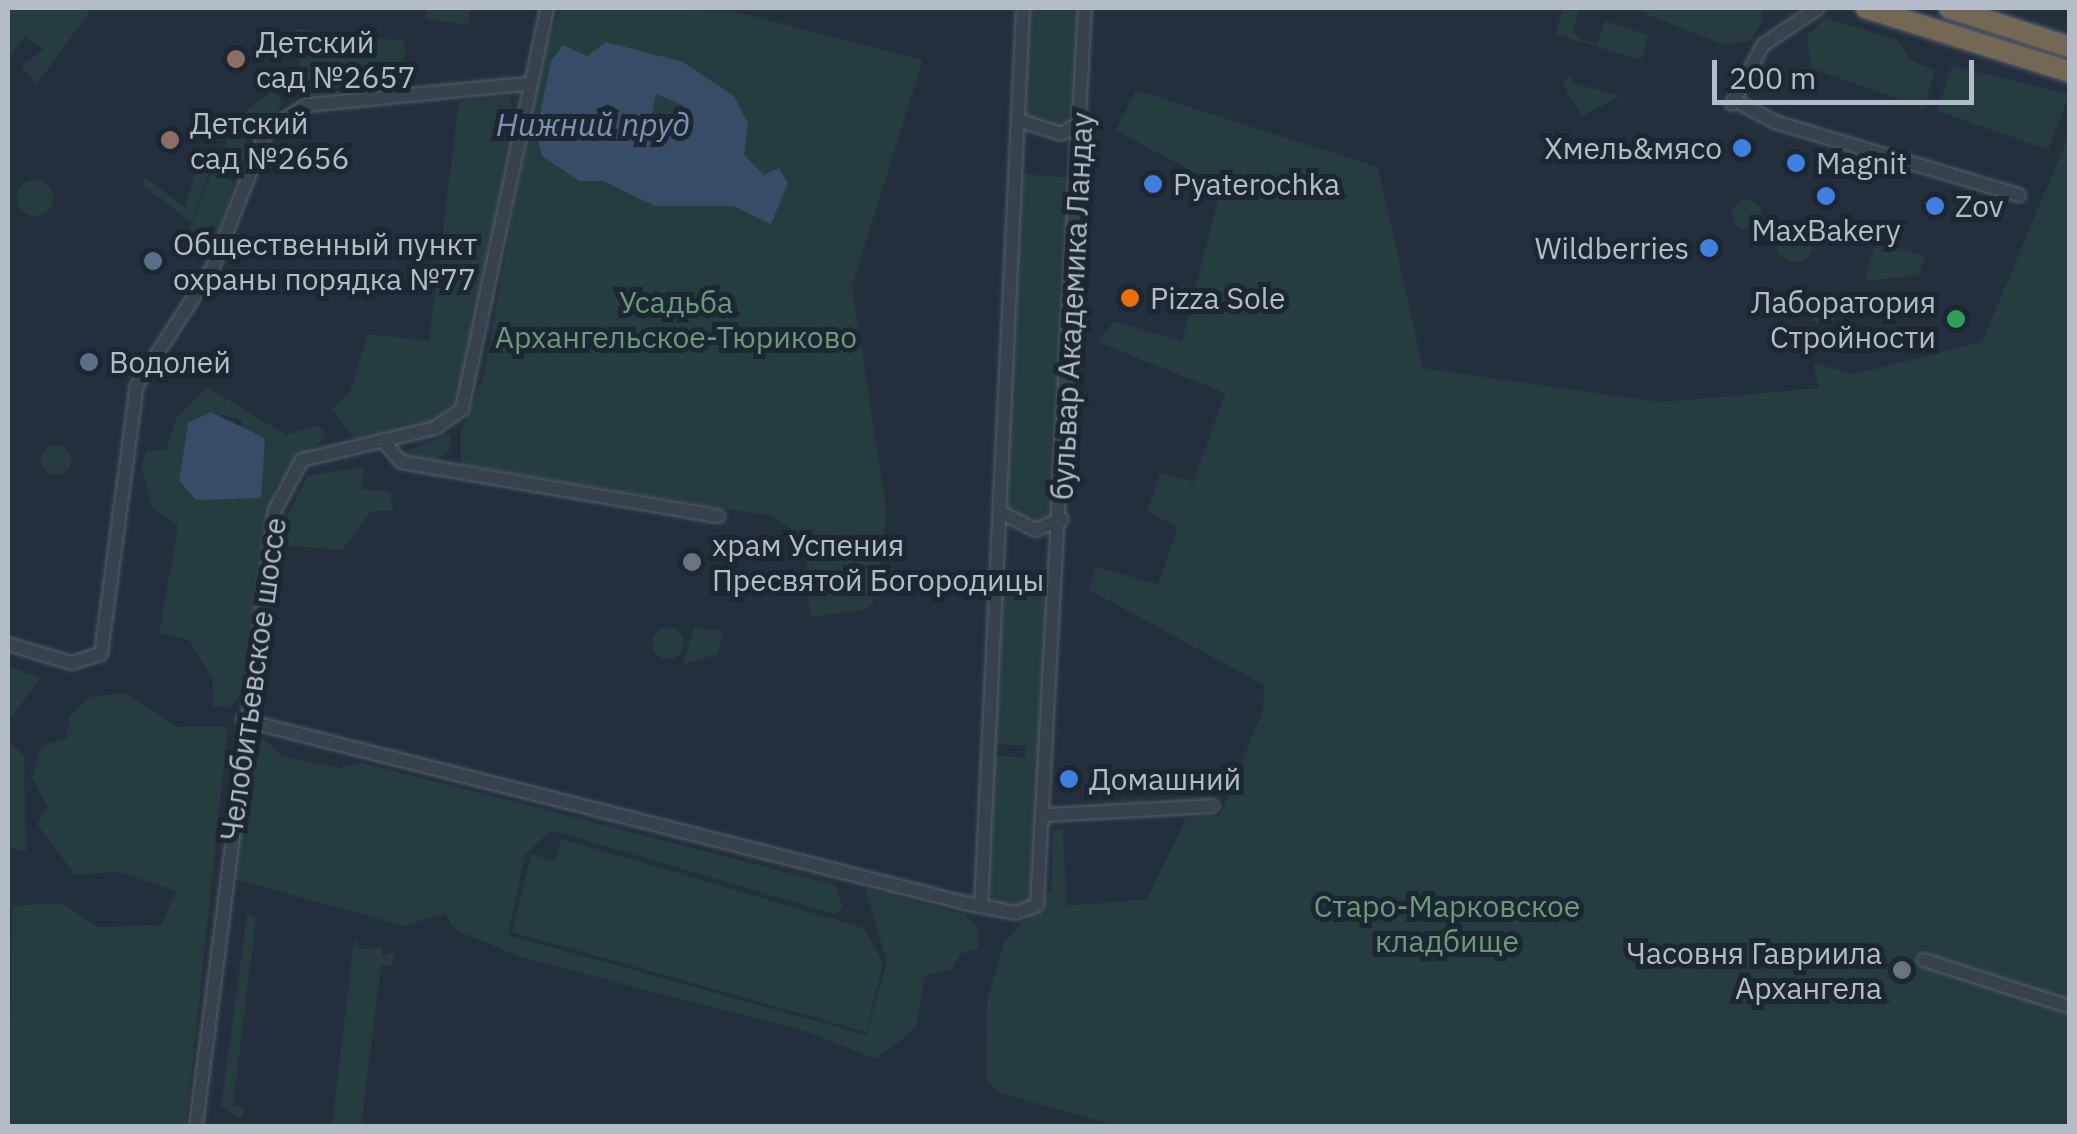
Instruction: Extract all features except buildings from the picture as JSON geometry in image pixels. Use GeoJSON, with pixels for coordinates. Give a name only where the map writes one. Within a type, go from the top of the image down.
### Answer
{"type":"FeatureCollection","features":[{"type":"Feature","properties":{"kind":"highway"},"geometry":{"type":"LineString","coordinates":[[1866,8],[2070,72]]}},
{"type":"Feature","properties":{"kind":"highway"},"geometry":{"type":"LineString","coordinates":[[1949,8],[2070,47]]}},
{"type":"Feature","properties":{"kind":"street","name":"Челобитьевское шоссе"},"geometry":{"type":"LineString","coordinates":[[196,1126],[244,720],[273,518],[292,470],[313,455],[449,421],[469,394],[527,84],[546,8]]}},
{"type":"Feature","properties":{"kind":"street","name":"бульвар Академика Ландау"},"geometry":{"type":"LineString","coordinates":[[1022,8],[981,906],[1016,913],[1036,905],[1047,815],[1086,8]]}},
{"type":"Feature","properties":{"kind":"street"},"geometry":{"type":"LineString","coordinates":[[1818,8],[1796,12],[1754,57],[1733,103],[1776,122],[2019,195]]}},
{"type":"Feature","properties":{"kind":"street"},"geometry":{"type":"LineString","coordinates":[[8,644],[82,664],[105,645],[137,385],[212,269],[267,130],[306,105],[527,84]]}},
{"type":"Feature","properties":{"kind":"street"},"geometry":{"type":"LineString","coordinates":[[1018,120],[1062,134],[1081,122]]}},
{"type":"Feature","properties":{"kind":"street"},"geometry":{"type":"LineString","coordinates":[[383,440],[402,462],[718,516]]}},
{"type":"Feature","properties":{"kind":"street"},"geometry":{"type":"LineString","coordinates":[[1000,512],[1036,530],[1062,519]]}},
{"type":"Feature","properties":{"kind":"street"},"geometry":{"type":"LineString","coordinates":[[244,720],[981,906]]}},
{"type":"Feature","properties":{"kind":"street"},"geometry":{"type":"LineString","coordinates":[[1047,815],[1212,806]]}},
{"type":"Feature","properties":{"kind":"street"},"geometry":{"type":"LineString","coordinates":[[1924,960],[2070,1007]]}},
{"type":"Feature","properties":{"kind":"green space"},"geometry":{"type":"Polygon","coordinates":[[[8,8],[92,8],[37,84],[21,66],[44,49],[25,36],[8,59],[8,8]]]}},
{"type":"Feature","properties":{"kind":"green space"},"geometry":{"type":"Polygon","coordinates":[[[427,8],[470,8],[468,25],[425,19],[427,8]]]}},
{"type":"Feature","properties":{"kind":"green space","name":"Усадьба Архангельское-Тюриково"},"geometry":{"type":"Polygon","coordinates":[[[560,8],[733,11],[923,60],[852,286],[887,514],[872,605],[864,610],[810,617],[805,537],[771,516],[461,464],[461,430],[484,374],[540,64],[560,8]]]}},
{"type":"Feature","properties":{"kind":"green space"},"geometry":{"type":"Polygon","coordinates":[[[1028,8],[1080,8],[1077,117],[1064,129],[1023,115],[1028,8]]]}},
{"type":"Feature","properties":{"kind":"green space"},"geometry":{"type":"Polygon","coordinates":[[[1563,8],[1579,10],[1573,31],[1581,39],[1598,44],[1605,21],[1649,35],[1641,60],[1555,34],[1563,8]]]}},
{"type":"Feature","properties":{"kind":"green space"},"geometry":{"type":"Polygon","coordinates":[[[1631,8],[1761,8],[1762,22],[1750,41],[1724,45],[1631,8]]]}},
{"type":"Feature","properties":{"kind":"green space"},"geometry":{"type":"Polygon","coordinates":[[[1826,18],[1898,40],[1910,60],[1935,70],[1924,108],[1811,68],[1807,35],[1826,18]]]}},
{"type":"Feature","properties":{"kind":"green space"},"geometry":{"type":"Polygon","coordinates":[[[296,29],[405,41],[403,85],[303,96],[296,29]]]}},
{"type":"Feature","properties":{"kind":"green space"},"geometry":{"type":"Polygon","coordinates":[[[1952,66],[2069,94],[2048,150],[1937,111],[1952,66]]]}},
{"type":"Feature","properties":{"kind":"green space"},"geometry":{"type":"Polygon","coordinates":[[[1570,74],[1573,83],[1621,96],[1582,116],[1563,84],[1570,74]]]}},
{"type":"Feature","properties":{"kind":"green space"},"geometry":{"type":"Polygon","coordinates":[[[275,89],[282,105],[249,140],[229,124],[275,89]]]}},
{"type":"Feature","properties":{"kind":"green space","name":"Старо-Марковское кладбище"},"geometry":{"type":"Polygon","coordinates":[[[1136,90],[1378,167],[1423,368],[1661,402],[1819,388],[1813,363],[1855,374],[1982,342],[2069,135],[2069,1126],[1118,1126],[999,1093],[986,1080],[987,1000],[1005,941],[1051,891],[1053,831],[1063,827],[1067,906],[1147,899],[1186,819],[1220,815],[1263,710],[1264,685],[1088,589],[1096,567],[1158,584],[1178,526],[1147,512],[1160,472],[1192,482],[1190,491],[1225,393],[1098,342],[1114,321],[1182,342],[1221,187],[1116,130],[1136,90]]]}},
{"type":"Feature","properties":{"kind":"green space"},"geometry":{"type":"Polygon","coordinates":[[[509,96],[517,117],[463,394],[430,425],[355,439],[332,409],[350,391],[368,334],[429,341],[459,101],[509,96]]]}},
{"type":"Feature","properties":{"kind":"green space"},"geometry":{"type":"Polygon","coordinates":[[[230,126],[250,143],[238,173],[221,164],[230,126]]]}},
{"type":"Feature","properties":{"kind":"green space"},"geometry":{"type":"Polygon","coordinates":[[[200,157],[212,165],[191,222],[141,184],[146,178],[185,207],[200,157]]]}},
{"type":"Feature","properties":{"kind":"green space"},"geometry":{"type":"Polygon","coordinates":[[[214,166],[235,184],[213,245],[189,230],[214,166]]]}},
{"type":"Feature","properties":{"kind":"green space"},"geometry":{"type":"Polygon","coordinates":[[[1021,174],[1074,178],[1056,513],[1040,525],[1012,518],[1005,506],[1021,174]]]}},
{"type":"Feature","properties":{"kind":"green space"},"geometry":{"type":"Polygon","coordinates":[[[35,180],[47,186],[53,198],[47,210],[35,216],[23,210],[17,198],[23,186],[35,180]]]}},
{"type":"Feature","properties":{"kind":"green space"},"geometry":{"type":"Polygon","coordinates":[[[1747,200],[1761,209],[1762,215],[1753,229],[1747,230],[1733,221],[1732,215],[1741,201],[1747,200]]]}},
{"type":"Feature","properties":{"kind":"green space"},"geometry":{"type":"Polygon","coordinates":[[[1795,224],[1809,229],[1814,243],[1809,257],[1795,262],[1781,257],[1776,243],[1781,229],[1795,224]]]}},
{"type":"Feature","properties":{"kind":"green space"},"geometry":{"type":"Polygon","coordinates":[[[1876,241],[1925,256],[1919,275],[1864,281],[1876,241]]]}},
{"type":"Feature","properties":{"kind":"green space"},"geometry":{"type":"Polygon","coordinates":[[[1823,294],[1837,303],[1838,309],[1829,323],[1823,324],[1809,315],[1808,309],[1817,295],[1823,294]]]}},
{"type":"Feature","properties":{"kind":"green space"},"geometry":{"type":"Polygon","coordinates":[[[207,387],[286,435],[317,425],[327,435],[275,487],[240,695],[229,708],[212,706],[213,680],[189,640],[159,634],[178,526],[152,507],[141,466],[147,451],[166,450],[176,419],[207,387]],[[211,412],[239,504],[242,420],[211,412]]]}},
{"type":"Feature","properties":{"kind":"green space"},"geometry":{"type":"Polygon","coordinates":[[[451,434],[449,452],[436,459],[397,454],[451,434]]]}},
{"type":"Feature","properties":{"kind":"green space"},"geometry":{"type":"Polygon","coordinates":[[[56,445],[70,454],[71,460],[62,474],[56,475],[42,466],[41,460],[50,446],[56,445]]]}},
{"type":"Feature","properties":{"kind":"green space"},"geometry":{"type":"Polygon","coordinates":[[[365,466],[361,489],[390,492],[393,511],[371,511],[342,550],[287,546],[284,524],[307,476],[365,466]]]}},
{"type":"Feature","properties":{"kind":"green space"},"geometry":{"type":"Polygon","coordinates":[[[1001,588],[1051,594],[1035,900],[1019,909],[995,903],[988,890],[994,756],[1025,757],[1026,746],[995,744],[1001,588]]]}},
{"type":"Feature","properties":{"kind":"green space"},"geometry":{"type":"Polygon","coordinates":[[[668,627],[679,632],[684,643],[679,654],[668,659],[657,654],[652,643],[657,632],[668,627]]]}},
{"type":"Feature","properties":{"kind":"green space"},"geometry":{"type":"Polygon","coordinates":[[[694,627],[723,631],[718,654],[683,665],[694,627]]]}},
{"type":"Feature","properties":{"kind":"green space"},"geometry":{"type":"Polygon","coordinates":[[[8,666],[41,678],[8,721],[8,666]]]}},
{"type":"Feature","properties":{"kind":"green space"},"geometry":{"type":"Polygon","coordinates":[[[125,693],[178,727],[228,727],[186,1126],[8,1126],[13,906],[62,903],[98,927],[161,925],[177,891],[118,872],[75,875],[37,824],[48,807],[32,778],[41,746],[67,738],[69,716],[89,697],[125,693]]]}},
{"type":"Feature","properties":{"kind":"green space"},"geometry":{"type":"Polygon","coordinates":[[[263,738],[281,756],[340,768],[360,762],[836,885],[843,908],[835,914],[551,830],[525,855],[508,935],[866,1035],[887,962],[865,888],[964,914],[979,930],[978,949],[960,954],[952,970],[925,975],[916,1028],[876,1059],[805,1031],[523,958],[455,930],[445,913],[404,926],[234,879],[246,756],[263,738]]]}},
{"type":"Feature","properties":{"kind":"green space"},"geometry":{"type":"Polygon","coordinates":[[[10,742],[24,756],[26,852],[8,846],[10,742]]]}},
{"type":"Feature","properties":{"kind":"green space"},"geometry":{"type":"Polygon","coordinates":[[[562,839],[864,928],[883,963],[866,1032],[512,932],[531,854],[554,861],[562,839]]]}},
{"type":"Feature","properties":{"kind":"green space"},"geometry":{"type":"Polygon","coordinates":[[[247,915],[256,918],[233,1105],[246,1108],[241,1118],[221,1107],[247,915]]]}},
{"type":"Feature","properties":{"kind":"green space"},"geometry":{"type":"Polygon","coordinates":[[[354,939],[361,949],[382,947],[382,956],[395,951],[392,966],[381,965],[361,1126],[332,1126],[354,939]]]}},
{"type":"Feature","properties":{"kind":"water","name":"Нижний пруд"},"geometry":{"type":"Polygon","coordinates":[[[606,42],[683,62],[734,96],[748,124],[744,155],[764,175],[779,168],[788,183],[771,224],[733,206],[655,206],[603,181],[579,181],[542,156],[536,132],[551,61],[563,45],[587,56],[606,42]],[[656,94],[651,119],[672,133],[684,106],[656,94]]]}},
{"type":"Feature","properties":{"kind":"water"},"geometry":{"type":"Polygon","coordinates":[[[211,412],[265,438],[261,498],[196,500],[179,481],[188,423],[211,412]]]}},
{"type":"Feature","properties":{"kind":"place","name":"Детский сад №2657"},"geometry":{"type":"Point","coordinates":[236,59]}},
{"type":"Feature","properties":{"kind":"place","name":"Детский сад №2656"},"geometry":{"type":"Point","coordinates":[170,140]}},
{"type":"Feature","properties":{"kind":"place","name":"Хмель&мясо"},"geometry":{"type":"Point","coordinates":[1742,148]}},
{"type":"Feature","properties":{"kind":"place","name":"Magnit"},"geometry":{"type":"Point","coordinates":[1796,163]}},
{"type":"Feature","properties":{"kind":"place","name":"Pyaterochka"},"geometry":{"type":"Point","coordinates":[1153,184]}},
{"type":"Feature","properties":{"kind":"place","name":"MaxBakery"},"geometry":{"type":"Point","coordinates":[1826,196]}},
{"type":"Feature","properties":{"kind":"place","name":"Zov"},"geometry":{"type":"Point","coordinates":[1935,206]}},
{"type":"Feature","properties":{"kind":"place","name":"Wildberries"},"geometry":{"type":"Point","coordinates":[1709,248]}},
{"type":"Feature","properties":{"kind":"place","name":"Общественный пункт охраны порядка №77"},"geometry":{"type":"Point","coordinates":[153,261]}},
{"type":"Feature","properties":{"kind":"place","name":"Pizza Sole"},"geometry":{"type":"Point","coordinates":[1130,298]}},
{"type":"Feature","properties":{"kind":"place","name":"Лаборатория Стройности"},"geometry":{"type":"Point","coordinates":[1956,319]}},
{"type":"Feature","properties":{"kind":"place","name":"Водолей"},"geometry":{"type":"Point","coordinates":[89,362]}},
{"type":"Feature","properties":{"kind":"place","name":"храм Успения Пресвятой Богородицы"},"geometry":{"type":"Point","coordinates":[692,562]}},
{"type":"Feature","properties":{"kind":"place","name":"Домашний"},"geometry":{"type":"Point","coordinates":[1069,779]}},
{"type":"Feature","properties":{"kind":"place","name":"Часовня Гавриила Архангела"},"geometry":{"type":"Point","coordinates":[1902,970]}}]}
